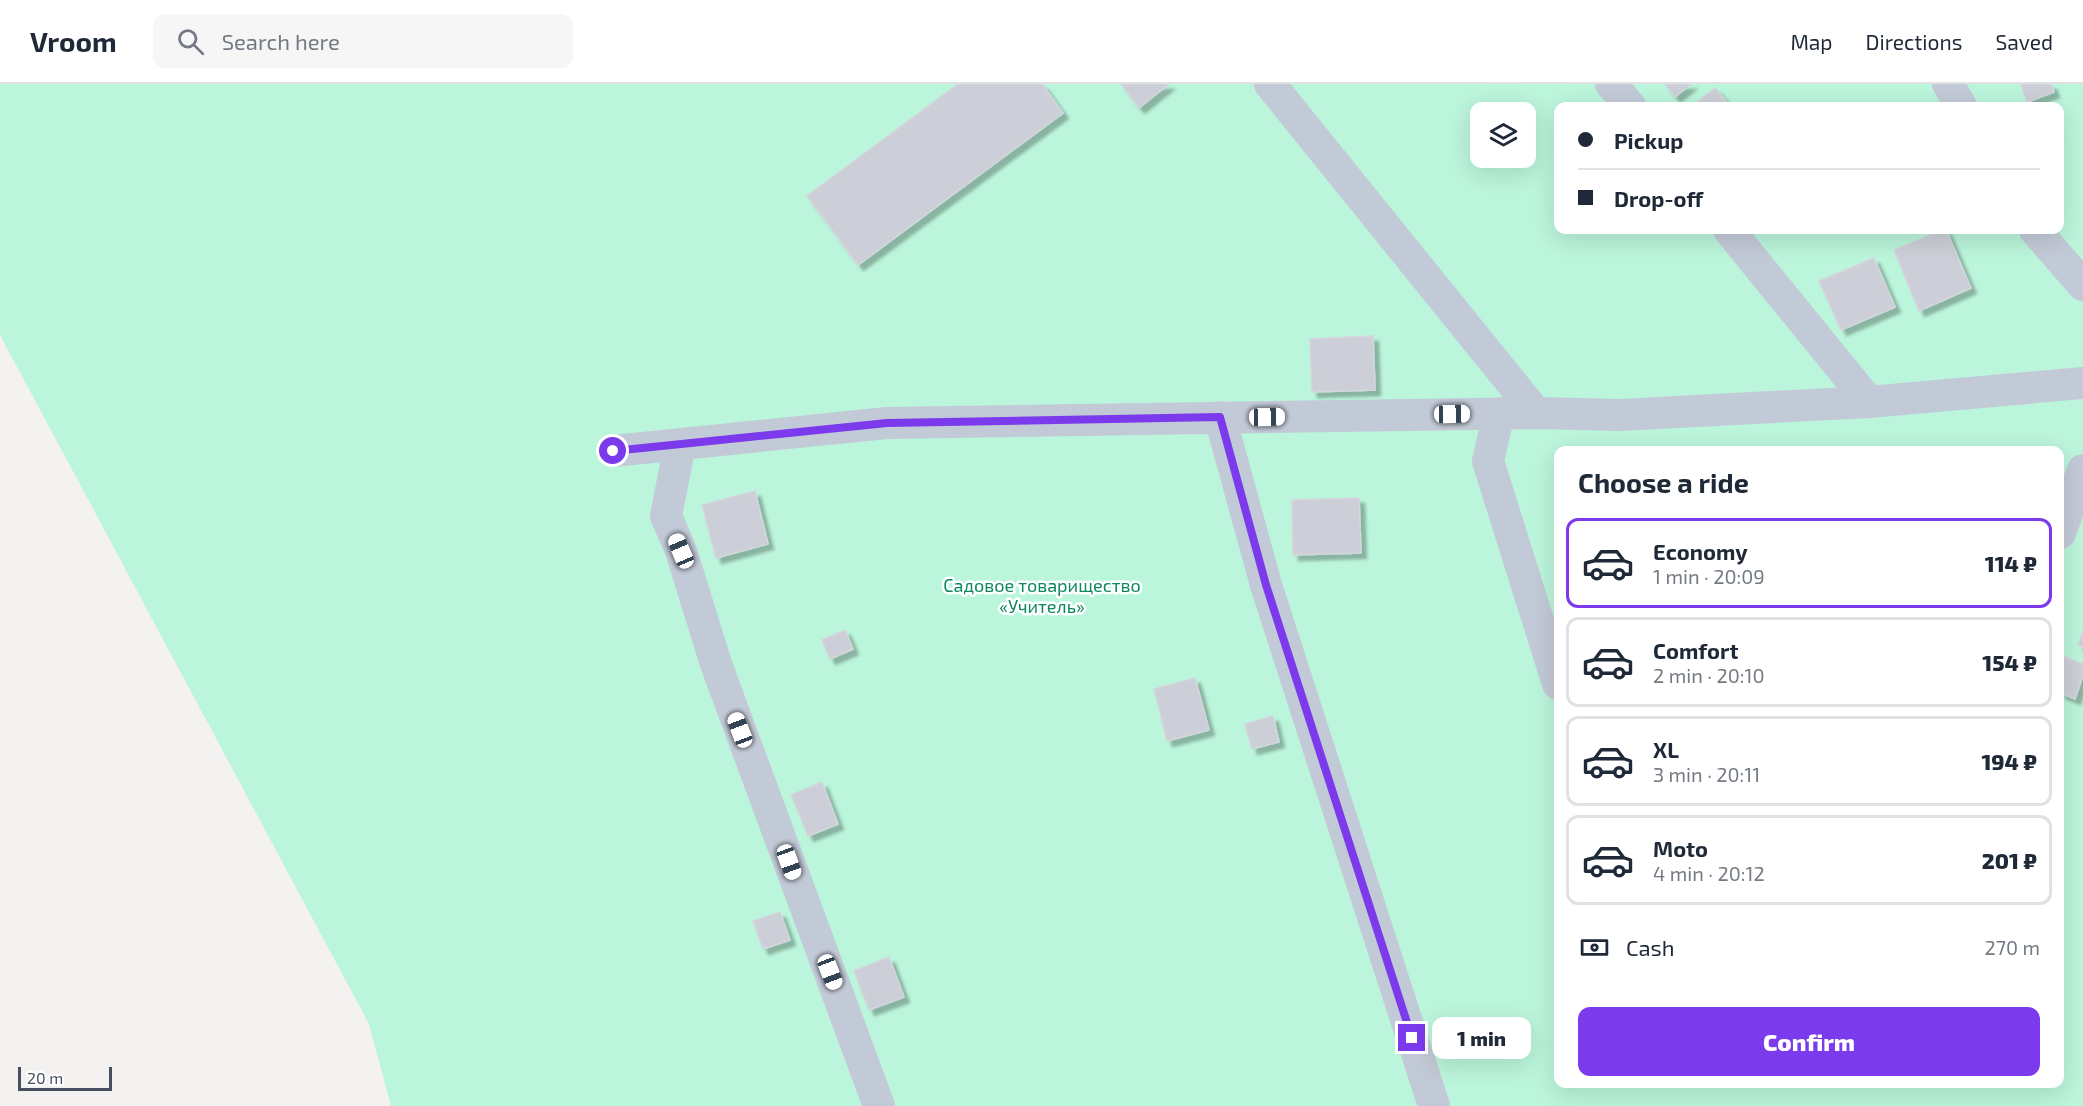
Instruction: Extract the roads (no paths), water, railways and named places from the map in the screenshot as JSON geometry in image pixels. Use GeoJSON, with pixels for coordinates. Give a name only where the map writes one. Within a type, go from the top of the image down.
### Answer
{"type":"FeatureCollection","features":[{"type":"Feature","properties":{"kind":"street"},"geometry":{"type":"LineString","coordinates":[[1270,84],[1536,412]]}},
{"type":"Feature","properties":{"kind":"street"},"geometry":{"type":"LineString","coordinates":[[1611,84],[1627,102]]}},
{"type":"Feature","properties":{"kind":"street"},"geometry":{"type":"LineString","coordinates":[[1947,84],[1958,102]]}},
{"type":"Feature","properties":{"kind":"street"},"geometry":{"type":"LineString","coordinates":[[1733,234],[1869,402]]}},
{"type":"Feature","properties":{"kind":"street"},"geometry":{"type":"LineString","coordinates":[[2038,234],[2083,285]]}},
{"type":"Feature","properties":{"kind":"street"},"geometry":{"type":"LineString","coordinates":[[613,451],[887,423],[1536,412],[1620,415],[1869,402],[2083,383]]}},
{"type":"Feature","properties":{"kind":"street"},"geometry":{"type":"LineString","coordinates":[[1499,413],[1488,461],[1554,671]]}},
{"type":"Feature","properties":{"kind":"street"},"geometry":{"type":"LineString","coordinates":[[1220,417],[1266,585],[1434,1106]]}},
{"type":"Feature","properties":{"kind":"street"},"geometry":{"type":"LineString","coordinates":[[680,444],[666,516],[681,551],[716,664],[879,1106]]}},
{"type":"Feature","properties":{"kind":"street"},"geometry":{"type":"LineString","coordinates":[[2064,522],[2083,470]]}},
{"type":"Feature","properties":{"kind":"park label","name":"Садовое товарищество «Учитель»"},"geometry":{"type":"Point","coordinates":[1042,595]}}]}
